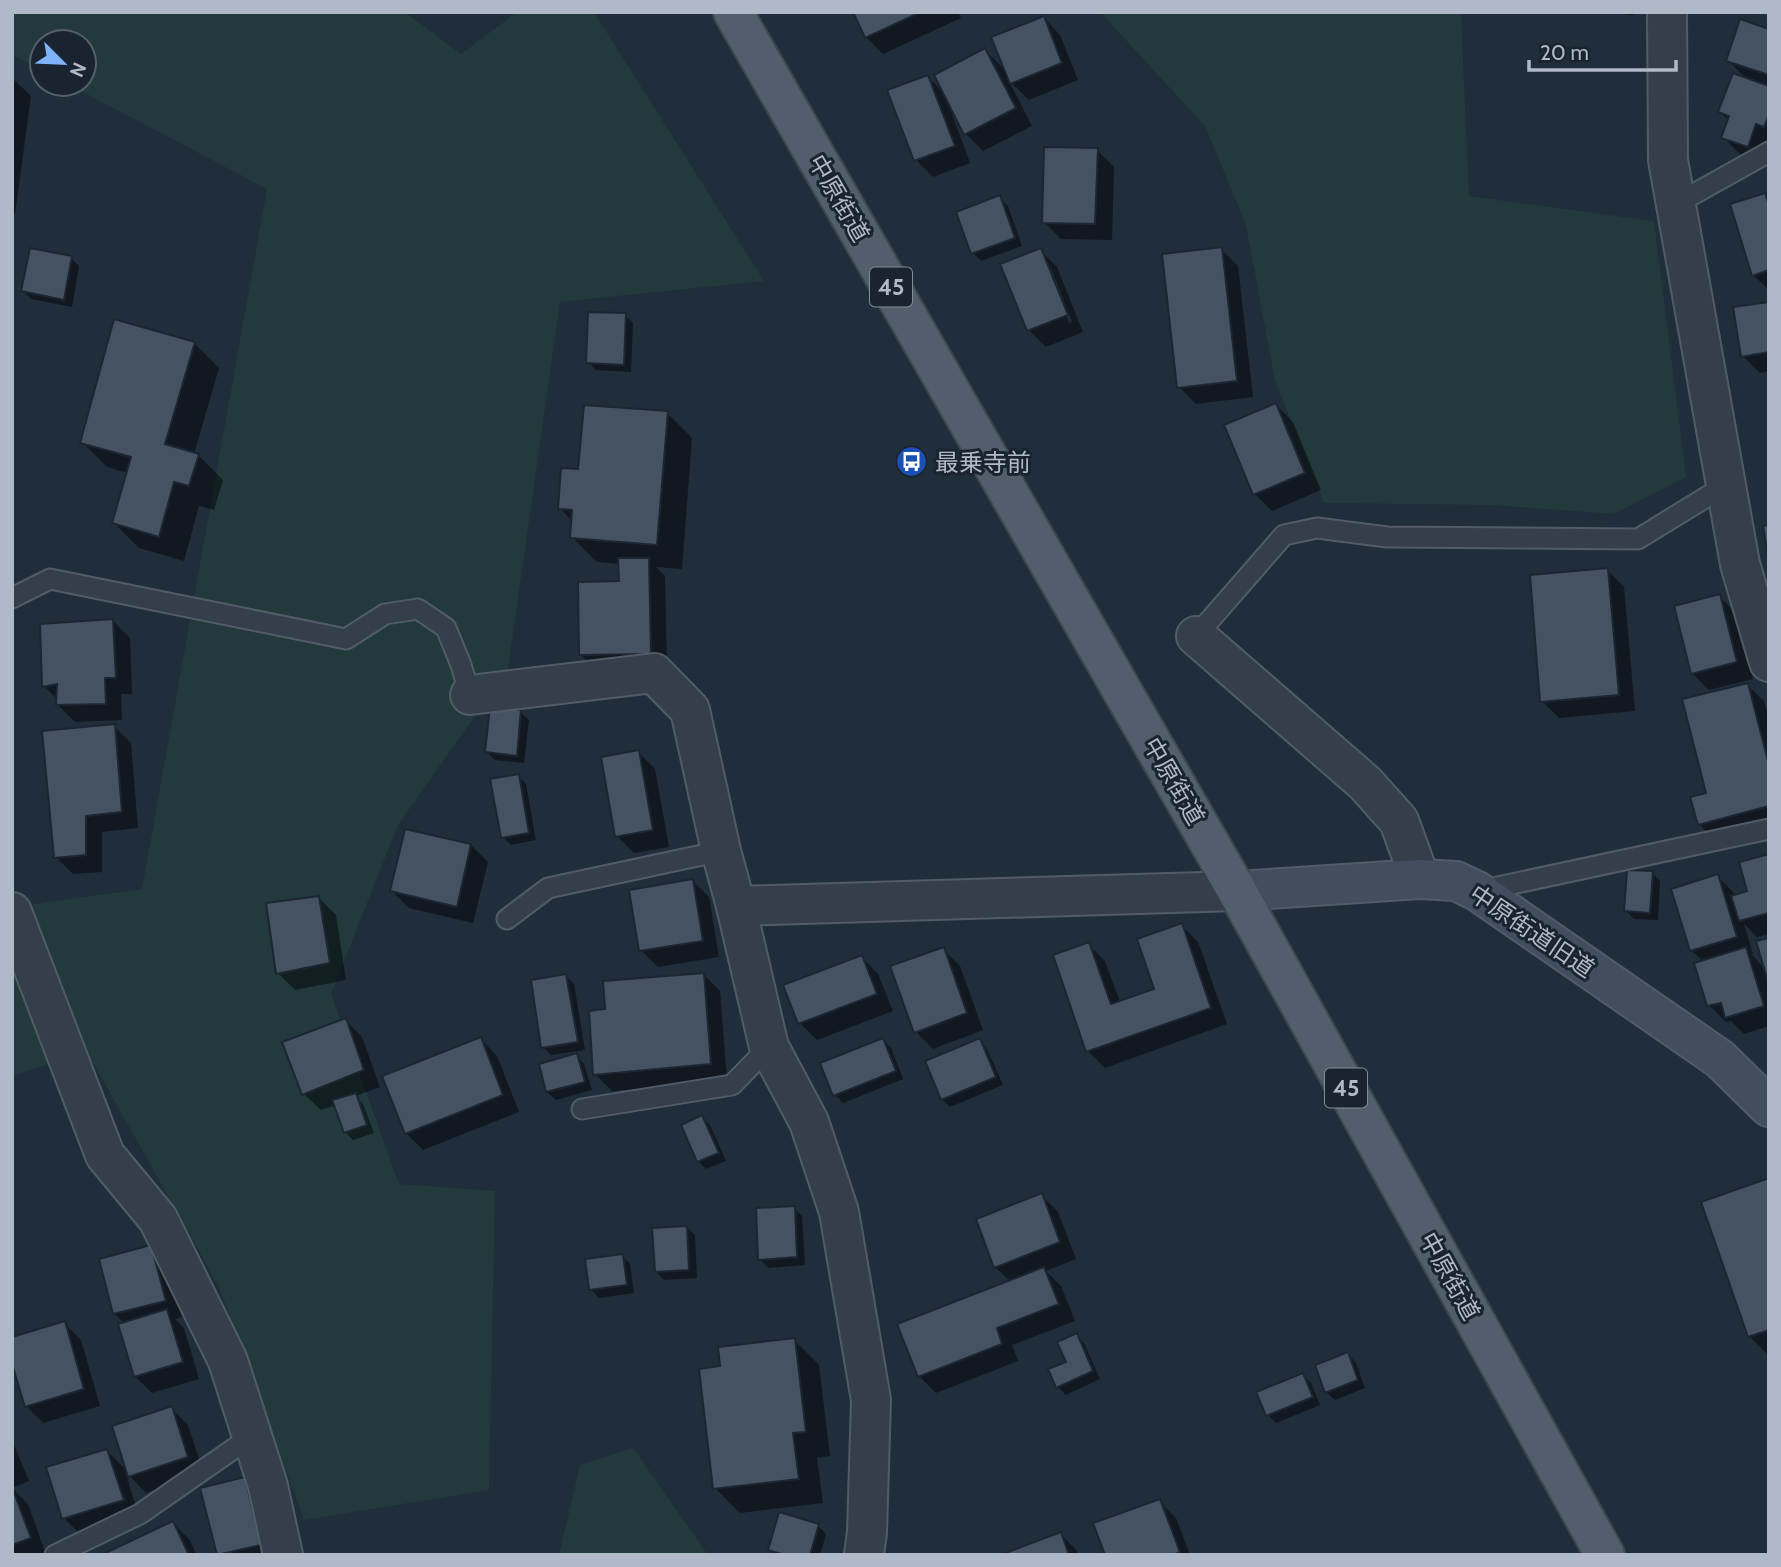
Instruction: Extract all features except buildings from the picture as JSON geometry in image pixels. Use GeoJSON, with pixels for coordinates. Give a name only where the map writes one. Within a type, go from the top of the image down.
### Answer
{"type":"FeatureCollection","features":[{"type":"Feature","properties":{"kind":"main road","name":"中原街道"},"geometry":{"type":"LineString","coordinates":[[733,12],[1237,891],[1605,1555]]}},
{"type":"Feature","properties":{"kind":"street"},"geometry":{"type":"LineString","coordinates":[[1667,12],[1668,160],[1740,564],[1769,662]]}},
{"type":"Feature","properties":{"kind":"street"},"geometry":{"type":"LineString","coordinates":[[1196,636],[1365,783],[1399,821],[1420,879]]}},
{"type":"Feature","properties":{"kind":"street"},"geometry":{"type":"LineString","coordinates":[[470,695],[654,673],[690,710],[769,1047],[808,1122],[839,1212],[871,1400],[864,1555]]}},
{"type":"Feature","properties":{"kind":"street","name":"中原街道旧道"},"geometry":{"type":"LineString","coordinates":[[1237,891],[1420,879],[1456,881],[1477,891],[1720,1059],[1769,1107]]}},
{"type":"Feature","properties":{"kind":"street"},"geometry":{"type":"LineString","coordinates":[[736,906],[1237,891]]}},
{"type":"Feature","properties":{"kind":"street"},"geometry":{"type":"LineString","coordinates":[[12,912],[105,1155],[158,1219],[228,1361],[268,1486],[283,1555]]}},
{"type":"Feature","properties":{"kind":"lane"},"geometry":{"type":"LineString","coordinates":[[1676,204],[1769,152]]}},
{"type":"Feature","properties":{"kind":"lane"},"geometry":{"type":"LineString","coordinates":[[1196,636],[1284,535],[1317,528],[1387,537],[1638,539],[1726,485]]}},
{"type":"Feature","properties":{"kind":"lane"},"geometry":{"type":"LineString","coordinates":[[12,598],[50,579],[346,639],[385,614],[418,609],[446,628],[470,695]]}},
{"type":"Feature","properties":{"kind":"lane"},"geometry":{"type":"LineString","coordinates":[[1477,891],[1769,828]]}},
{"type":"Feature","properties":{"kind":"lane"},"geometry":{"type":"LineString","coordinates":[[507,919],[548,888],[721,851]]}},
{"type":"Feature","properties":{"kind":"lane"},"geometry":{"type":"LineString","coordinates":[[582,1109],[732,1085],[769,1047]]}},
{"type":"Feature","properties":{"kind":"lane"},"geometry":{"type":"LineString","coordinates":[[55,1555],[140,1514],[252,1436]]}},
{"type":"Feature","properties":{"kind":"green space"},"geometry":{"type":"Polygon","coordinates":[[[12,12],[405,12],[461,54],[517,12],[594,12],[764,281],[560,302],[508,669],[398,825],[331,994],[399,1184],[495,1191],[489,1490],[304,1520],[219,1287],[87,1052],[12,1076],[12,907],[142,889],[267,189],[95,98],[98,98],[98,28],[28,28],[28,64],[12,55],[12,12]]]}},
{"type":"Feature","properties":{"kind":"green space"},"geometry":{"type":"Polygon","coordinates":[[[1100,12],[1461,12],[1469,196],[1654,221],[1686,477],[1614,514],[1491,505],[1324,503],[1275,381],[1246,225],[1205,126],[1100,12]]]}},
{"type":"Feature","properties":{"kind":"green space"},"geometry":{"type":"Polygon","coordinates":[[[633,1448],[708,1555],[559,1555],[580,1465],[633,1448]]]}},
{"type":"Feature","properties":{"kind":"place","name":"最乗寺前"},"geometry":{"type":"Point","coordinates":[912,462]}}]}
